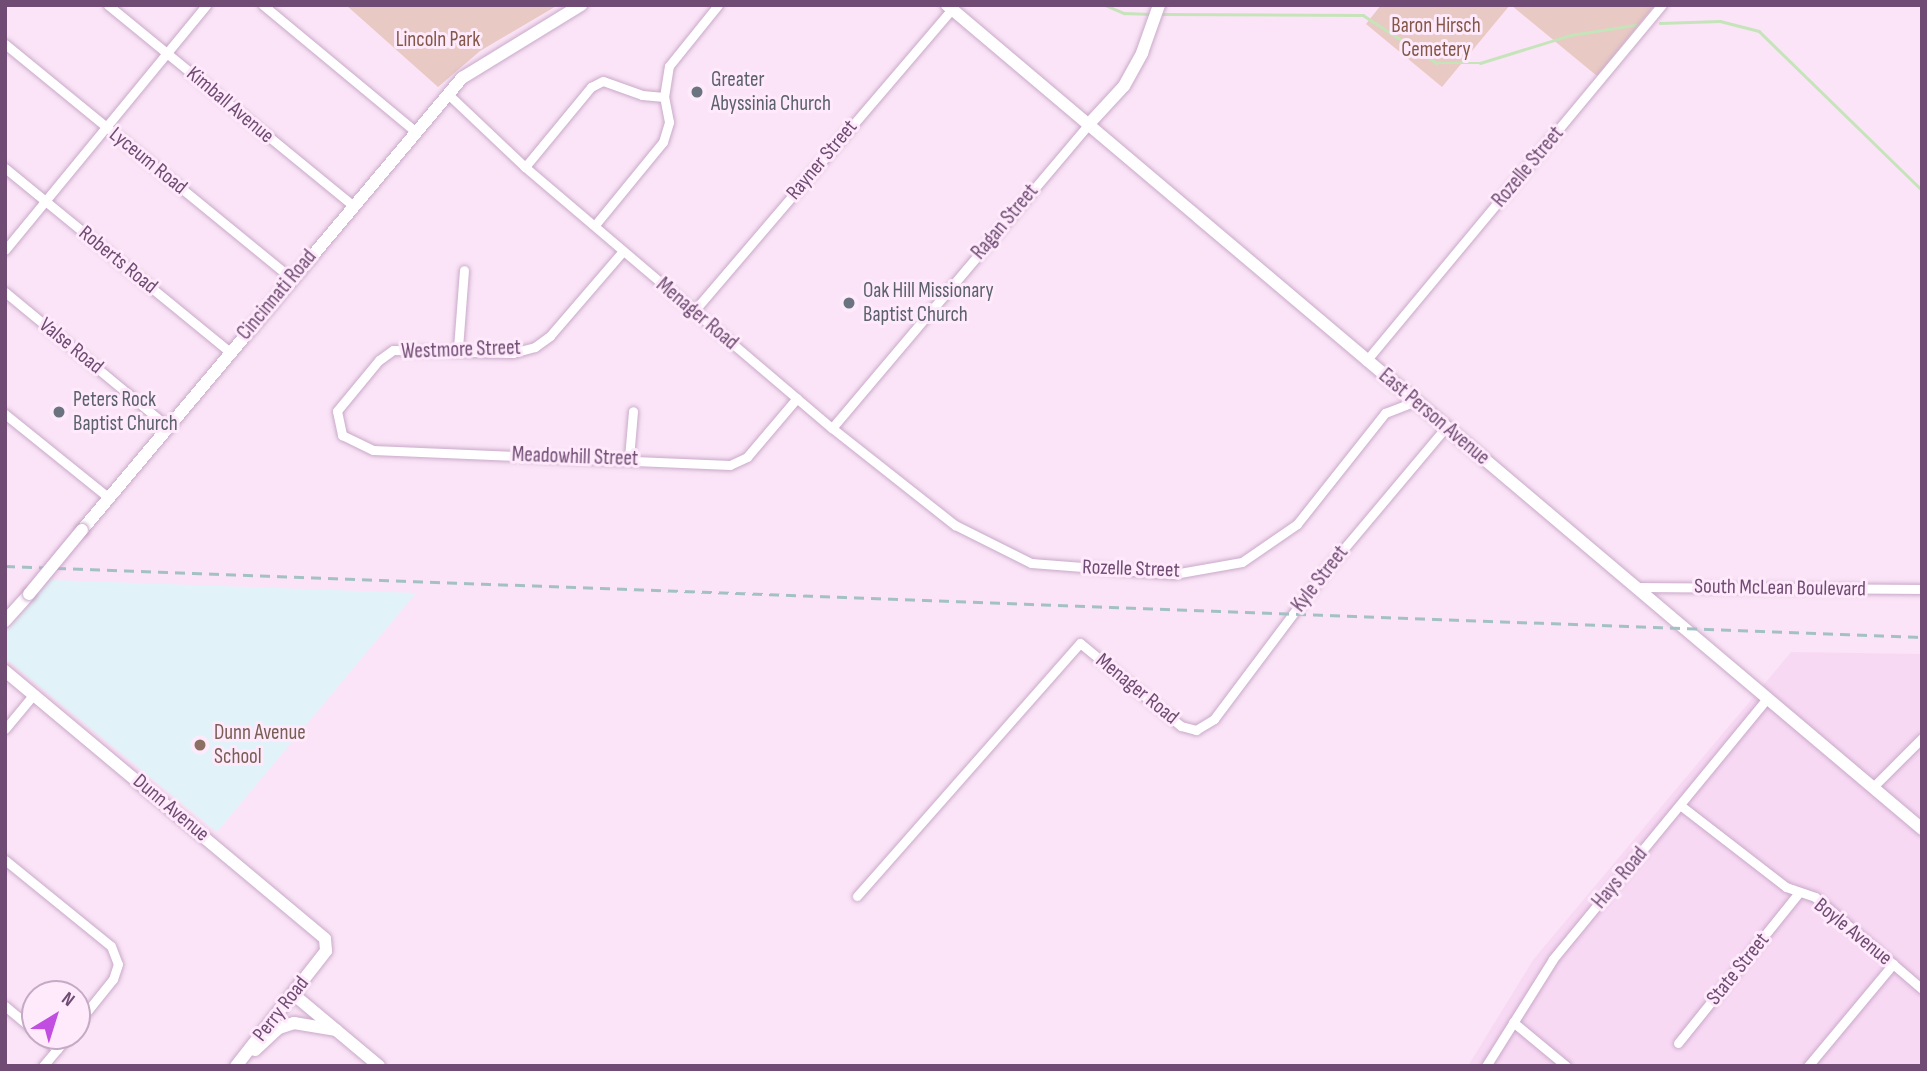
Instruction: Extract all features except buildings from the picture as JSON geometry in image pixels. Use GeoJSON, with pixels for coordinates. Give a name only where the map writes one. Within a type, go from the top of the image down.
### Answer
{"type":"FeatureCollection","features":[{"type":"Feature","properties":{"kind":"main road","name":"Cincinnati Road"},"geometry":{"type":"LineString","coordinates":[[5,621],[461,78],[581,5]]}},
{"type":"Feature","properties":{"kind":"main road","name":"Ragan Street"},"geometry":{"type":"LineString","coordinates":[[1088,125],[1124,86],[1146,42],[1159,5]]}},
{"type":"Feature","properties":{"kind":"main road","name":"East Person Avenue"},"geometry":{"type":"LineString","coordinates":[[949,7],[1445,428],[1637,587],[1766,700],[1922,829]]}},
{"type":"Feature","properties":{"kind":"main road","name":"Dunn Avenue"},"geometry":{"type":"LineString","coordinates":[[5,671],[319,930],[326,951]]}},
{"type":"Feature","properties":{"kind":"main road","name":"Perry Road"},"geometry":{"type":"LineString","coordinates":[[236,1066],[326,951]]}},
{"type":"Feature","properties":{"kind":"main road"},"geometry":{"type":"LineString","coordinates":[[293,994],[379,1066]]}},
{"type":"Feature","properties":{"kind":"main road"},"geometry":{"type":"LineString","coordinates":[[236,1066],[279,1028],[312,1023],[336,1030]]}},
{"type":"Feature","properties":{"kind":"street","name":"Kimball Avenue"},"geometry":{"type":"LineString","coordinates":[[108,5],[352,205]]}},
{"type":"Feature","properties":{"kind":"street"},"geometry":{"type":"LineString","coordinates":[[5,250],[169,54],[206,5]]}},
{"type":"Feature","properties":{"kind":"street"},"geometry":{"type":"LineString","coordinates":[[263,5],[415,131]]}},
{"type":"Feature","properties":{"kind":"street"},"geometry":{"type":"LineString","coordinates":[[595,225],[663,142],[669,122],[664,97],[669,66],[718,5]]}},
{"type":"Feature","properties":{"kind":"street","name":"Rozelle Street"},"geometry":{"type":"LineString","coordinates":[[1367,361],[1662,5]]}},
{"type":"Feature","properties":{"kind":"street","name":"Rayner Street"},"geometry":{"type":"LineString","coordinates":[[694,311],[949,7]]}},
{"type":"Feature","properties":{"kind":"street","name":"Lyceum Road"},"geometry":{"type":"LineString","coordinates":[[5,44],[291,278]]}},
{"type":"Feature","properties":{"kind":"street"},"geometry":{"type":"LineString","coordinates":[[525,167],[591,87],[603,81],[642,95],[664,97]]}},
{"type":"Feature","properties":{"kind":"street","name":"Menager Road"},"geometry":{"type":"LineString","coordinates":[[448,94],[525,167],[623,251],[832,428],[955,525]]}},
{"type":"Feature","properties":{"kind":"street","name":"Ragan Street"},"geometry":{"type":"LineString","coordinates":[[832,428],[1088,125]]}},
{"type":"Feature","properties":{"kind":"street","name":"Roberts Road"},"geometry":{"type":"LineString","coordinates":[[5,168],[230,352]]}},
{"type":"Feature","properties":{"kind":"street","name":"Westmore Street"},"geometry":{"type":"LineString","coordinates":[[336,424],[337,411],[379,360],[393,351],[458,348],[513,353],[535,346],[550,336],[623,251]]}},
{"type":"Feature","properties":{"kind":"street"},"geometry":{"type":"LineString","coordinates":[[458,348],[464,270]]}},
{"type":"Feature","properties":{"kind":"street","name":"Valse Road"},"geometry":{"type":"LineString","coordinates":[[5,292],[169,427]]}},
{"type":"Feature","properties":{"kind":"street","name":"Meadowhill Street"},"geometry":{"type":"LineString","coordinates":[[336,424],[353,444],[373,450],[629,458],[730,465],[747,457],[797,398]]}},
{"type":"Feature","properties":{"kind":"street","name":"Rozelle Street"},"geometry":{"type":"LineString","coordinates":[[955,525],[1031,563],[1174,573],[1242,562],[1297,524],[1385,413],[1416,401]]}},
{"type":"Feature","properties":{"kind":"street"},"geometry":{"type":"LineString","coordinates":[[629,458],[633,411]]}},
{"type":"Feature","properties":{"kind":"street"},"geometry":{"type":"LineString","coordinates":[[5,414],[108,497]]}},
{"type":"Feature","properties":{"kind":"street","name":"Kyle Street"},"geometry":{"type":"LineString","coordinates":[[1196,730],[1214,719],[1326,570],[1445,428]]}},
{"type":"Feature","properties":{"kind":"street","name":"South McLean Boulevard"},"geometry":{"type":"LineString","coordinates":[[1637,587],[1922,589]]}},
{"type":"Feature","properties":{"kind":"street","name":"Menager Road"},"geometry":{"type":"LineString","coordinates":[[857,895],[1080,643],[1181,726],[1196,730]]}},
{"type":"Feature","properties":{"kind":"street"},"geometry":{"type":"LineString","coordinates":[[5,729],[34,694]]}},
{"type":"Feature","properties":{"kind":"street","name":"Hays Road"},"geometry":{"type":"LineString","coordinates":[[1486,1066],[1553,959],[1766,700]]}},
{"type":"Feature","properties":{"kind":"street"},"geometry":{"type":"LineString","coordinates":[[1873,787],[1922,738]]}},
{"type":"Feature","properties":{"kind":"street","name":"Boyle Avenue"},"geometry":{"type":"LineString","coordinates":[[1680,805],[1798,894],[1815,897],[1922,989]]}},
{"type":"Feature","properties":{"kind":"street"},"geometry":{"type":"LineString","coordinates":[[5,860],[111,946],[118,964],[113,979],[91,1006]]}},
{"type":"Feature","properties":{"kind":"street","name":"State Street"},"geometry":{"type":"LineString","coordinates":[[1678,1043],[1798,894]]}},
{"type":"Feature","properties":{"kind":"street"},"geometry":{"type":"LineString","coordinates":[[1808,1066],[1893,964]]}},
{"type":"Feature","properties":{"kind":"street"},"geometry":{"type":"LineString","coordinates":[[5,1006],[21,1019]]}},
{"type":"Feature","properties":{"kind":"street"},"geometry":{"type":"LineString","coordinates":[[1513,1022],[1566,1066]]}},
{"type":"Feature","properties":{"kind":"street"},"geometry":{"type":"LineString","coordinates":[[43,1066],[56,1050]]}},
{"type":"Feature","properties":{"kind":"shaded area","name":"Dunn Avenue School"},"geometry":{"type":"Polygon","coordinates":[[[50,580],[416,593],[217,832],[5,658],[5,633],[50,580]]]}},
{"type":"Feature","properties":{"kind":"shaded area"},"geometry":{"type":"Polygon","coordinates":[[[1791,652],[1922,654],[1922,1066],[1468,1066],[1533,960],[1791,652]]]}},
{"type":"Feature","properties":{"kind":"green space","name":"Lincoln Park"},"geometry":{"type":"Polygon","coordinates":[[[346,5],[558,5],[480,51],[438,87],[346,5]]]}},
{"type":"Feature","properties":{"kind":"green space","name":"Baron Hirsch Cemetery"},"geometry":{"type":"Polygon","coordinates":[[[1381,5],[1510,5],[1442,87],[1366,24],[1381,5]]]}},
{"type":"Feature","properties":{"kind":"green space","name":"Baron Hirsch Cemetery"},"geometry":{"type":"Polygon","coordinates":[[[1511,5],[1655,5],[1597,76],[1511,5]]]}},
{"type":"Feature","properties":{"kind":"waterway"},"geometry":{"type":"LineString","coordinates":[[1105,5],[1124,13],[1151,14]]}},
{"type":"Feature","properties":{"kind":"waterway"},"geometry":{"type":"LineString","coordinates":[[1161,14],[1363,15],[1437,63],[1480,63],[1571,35],[1635,25]]}},
{"type":"Feature","properties":{"kind":"waterway"},"geometry":{"type":"LineString","coordinates":[[1660,23],[1720,21],[1759,31],[1922,190]]}},
{"type":"Feature","properties":{"kind":"railway"},"geometry":{"type":"LineString","coordinates":[[5,566],[1922,637]]}},
{"type":"Feature","properties":{"kind":"place","name":"Greater Abyssinia Church"},"geometry":{"type":"Point","coordinates":[697,92]}},
{"type":"Feature","properties":{"kind":"place","name":"Oak Hill Missionary Baptist Church"},"geometry":{"type":"Point","coordinates":[849,303]}},
{"type":"Feature","properties":{"kind":"place","name":"Peters Rock Baptist Church"},"geometry":{"type":"Point","coordinates":[59,412]}},
{"type":"Feature","properties":{"kind":"place","name":"Dunn Avenue School"},"geometry":{"type":"Point","coordinates":[200,745]}}]}
